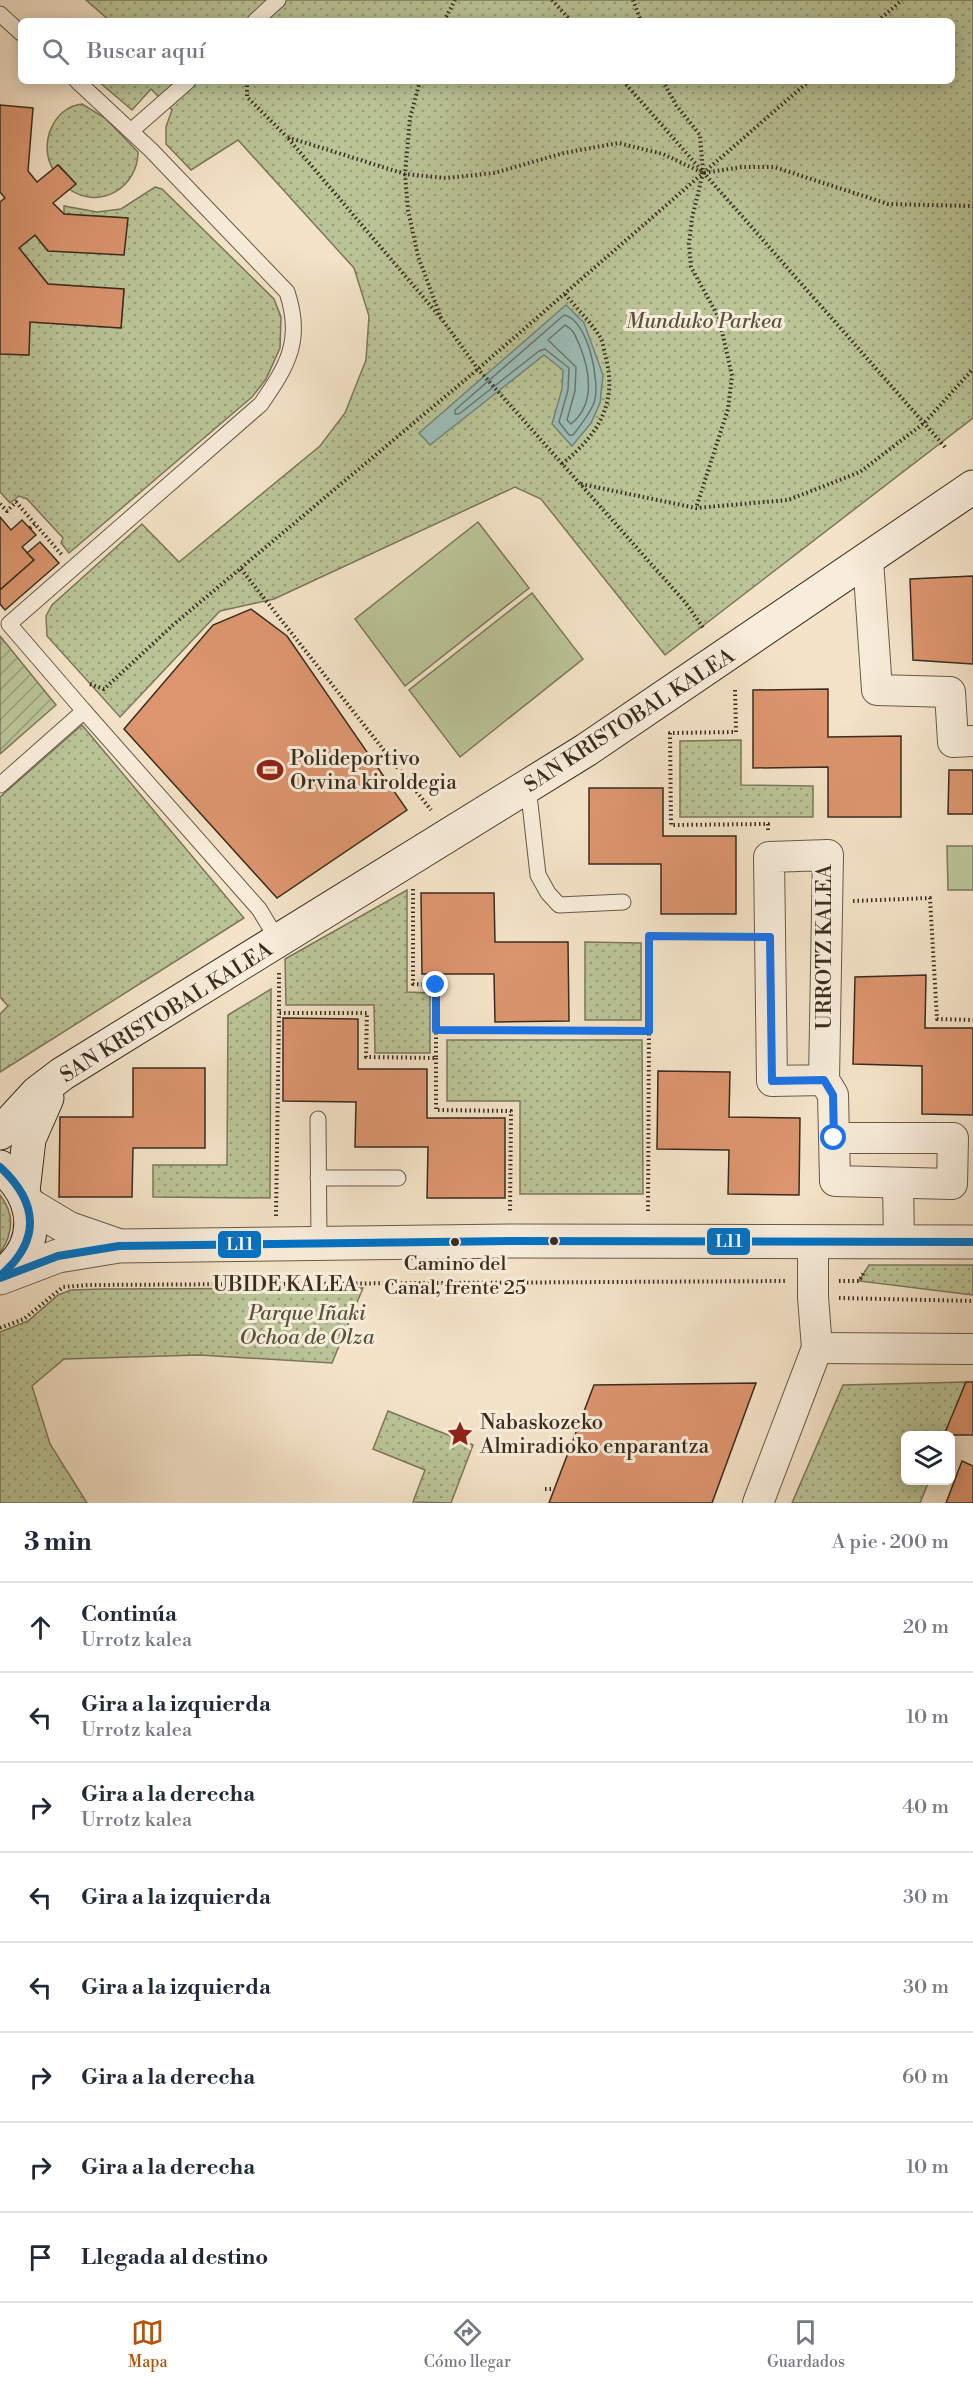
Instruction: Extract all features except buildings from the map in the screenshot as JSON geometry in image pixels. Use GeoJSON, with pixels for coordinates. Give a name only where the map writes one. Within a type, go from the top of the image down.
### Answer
{"type":"FeatureCollection","features":[{"type":"Feature","properties":{"kind":"main road","name":"SAN KRISTOBAL KALEA"},"geometry":{"type":"LineString","coordinates":[[0,1133],[37,1094],[62,1074],[528,786],[693,679],[973,487]]}},
{"type":"Feature","properties":{"kind":"main road","name":"SAN KRISTOBAL KALEA"},"geometry":{"type":"LineString","coordinates":[[0,1277],[21,1256],[29,1240],[31,1222],[26,1197],[29,1139],[53,1083]]}},
{"type":"Feature","properties":{"kind":"main road","name":"UBIDE KALEA"},"geometry":{"type":"LineString","coordinates":[[0,1167],[13,1177],[26,1197],[68,1228],[119,1246]]}},
{"type":"Feature","properties":{"kind":"main road","name":"UBIDE KALEA"},"geometry":{"type":"LineString","coordinates":[[0,1277],[58,1256],[119,1246],[510,1241],[973,1242]]}},
{"type":"Feature","properties":{"kind":"street"},"geometry":{"type":"LineString","coordinates":[[868,560],[877,690],[950,692],[954,742],[973,741]]}},
{"type":"Feature","properties":{"kind":"street","name":"URROTZ KALEA"},"geometry":{"type":"LineString","coordinates":[[769,857],[828,855],[824,1080],[833,1095],[834,1138],[835,1181],[952,1184],[953,1138],[834,1138]]}},
{"type":"Feature","properties":{"kind":"street"},"geometry":{"type":"LineString","coordinates":[[769,857],[772,1081],[824,1080]]}},
{"type":"Feature","properties":{"kind":"street"},"geometry":{"type":"LineString","coordinates":[[898,1183],[899,1242]]}},
{"type":"Feature","properties":{"kind":"street"},"geometry":{"type":"LineString","coordinates":[[758,1503],[817,1348],[813,1297],[813,1243]]}},
{"type":"Feature","properties":{"kind":"street"},"geometry":{"type":"LineString","coordinates":[[817,1348],[973,1349]]}},
{"type":"Feature","properties":{"kind":"lane"},"geometry":{"type":"LineString","coordinates":[[258,18],[278,0]]}},
{"type":"Feature","properties":{"kind":"lane"},"geometry":{"type":"LineString","coordinates":[[0,14],[18,30]]}},
{"type":"Feature","properties":{"kind":"lane"},"geometry":{"type":"LineString","coordinates":[[5,619],[261,405],[280,377],[289,358],[294,314],[286,292],[131,131],[80,84]]}},
{"type":"Feature","properties":{"kind":"lane"},"geometry":{"type":"LineString","coordinates":[[131,131],[185,84]]}},
{"type":"Feature","properties":{"kind":"lane","name":"SAN KRISTOBAL KALEA"},"geometry":{"type":"LineString","coordinates":[[5,619],[259,909],[279,942]]}},
{"type":"Feature","properties":{"kind":"lane"},"geometry":{"type":"LineString","coordinates":[[0,785],[84,711]]}},
{"type":"Feature","properties":{"kind":"lane"},"geometry":{"type":"LineString","coordinates":[[528,786],[538,875],[548,893],[559,905],[623,902]]}},
{"type":"Feature","properties":{"kind":"lane"},"geometry":{"type":"LineString","coordinates":[[318,1119],[319,1243]]}},
{"type":"Feature","properties":{"kind":"lane"},"geometry":{"type":"LineString","coordinates":[[318,1178],[398,1178]]}},
{"type":"Feature","properties":{"kind":"path"},"geometry":{"type":"LineString","coordinates":[[446,18],[456,0]]}},
{"type":"Feature","properties":{"kind":"path"},"geometry":{"type":"LineString","coordinates":[[552,0],[568,18]]}},
{"type":"Feature","properties":{"kind":"path"},"geometry":{"type":"LineString","coordinates":[[633,0],[640,18]]}},
{"type":"Feature","properties":{"kind":"path"},"geometry":{"type":"LineString","coordinates":[[881,18],[902,0]]}},
{"type":"Feature","properties":{"kind":"path"},"geometry":{"type":"LineString","coordinates":[[247,84],[247,97],[287,137],[441,318],[480,370],[685,602],[704,629]]}},
{"type":"Feature","properties":{"kind":"path"},"geometry":{"type":"LineString","coordinates":[[419,84],[410,118],[405,174],[408,210],[418,256],[441,318]]}},
{"type":"Feature","properties":{"kind":"path"},"geometry":{"type":"LineString","coordinates":[[626,84],[945,447]]}},
{"type":"Feature","properties":{"kind":"path"},"geometry":{"type":"LineString","coordinates":[[665,84],[676,105],[700,135],[703,173],[692,218],[689,244],[691,267],[719,318],[732,376],[728,409],[696,508]]}},
{"type":"Feature","properties":{"kind":"path"},"geometry":{"type":"LineString","coordinates":[[90,684],[104,689],[173,625],[480,370],[806,84]]}},
{"type":"Feature","properties":{"kind":"path"},"geometry":{"type":"LineString","coordinates":[[287,137],[405,174],[446,178],[494,173],[564,153],[618,143],[663,154],[703,173],[742,167],[774,167],[888,204],[973,206]]}},
{"type":"Feature","properties":{"kind":"path"},"geometry":{"type":"LineString","coordinates":[[562,464],[582,448],[597,428],[609,402],[609,368],[600,338],[564,294]]}},
{"type":"Feature","properties":{"kind":"path"},"geometry":{"type":"LineString","coordinates":[[579,484],[696,508],[788,500],[860,471],[924,423],[973,369]]}},
{"type":"Feature","properties":{"kind":"path"},"geometry":{"type":"LineString","coordinates":[[0,504],[6,511],[16,502],[64,557]]}},
{"type":"Feature","properties":{"kind":"path"},"geometry":{"type":"LineString","coordinates":[[30,528],[35,524]]}},
{"type":"Feature","properties":{"kind":"path"},"geometry":{"type":"LineString","coordinates":[[241,569],[432,810]]}},
{"type":"Feature","properties":{"kind":"path"},"geometry":{"type":"LineString","coordinates":[[735,690],[736,732],[670,733],[671,825],[768,824],[769,857]]}},
{"type":"Feature","properties":{"kind":"path"},"geometry":{"type":"LineString","coordinates":[[413,858],[413,984],[436,985],[436,1110],[511,1111],[510,1241]]}},
{"type":"Feature","properties":{"kind":"path"},"geometry":{"type":"LineString","coordinates":[[827,902],[930,898],[937,1019],[973,1020]]}},
{"type":"Feature","properties":{"kind":"path"},"geometry":{"type":"LineString","coordinates":[[648,1242],[649,936],[770,937]]}},
{"type":"Feature","properties":{"kind":"path"},"geometry":{"type":"LineString","coordinates":[[276,1244],[279,942]]}},
{"type":"Feature","properties":{"kind":"path"},"geometry":{"type":"LineString","coordinates":[[279,1013],[367,1013],[366,1057],[436,1058]]}},
{"type":"Feature","properties":{"kind":"path"},"geometry":{"type":"LineString","coordinates":[[436,1030],[649,1031]]}},
{"type":"Feature","properties":{"kind":"path","name":"UBIDE KALEA"},"geometry":{"type":"LineString","coordinates":[[0,1328],[24,1319],[63,1287],[88,1285],[788,1281]]}},
{"type":"Feature","properties":{"kind":"path"},"geometry":{"type":"LineString","coordinates":[[813,1297],[973,1301]]}},
{"type":"Feature","properties":{"kind":"path"},"geometry":{"type":"LineString","coordinates":[[545,1489],[554,1489]]}},
{"type":"Feature","properties":{"kind":"green space","name":"Munduko Parkea"},"geometry":{"type":"Polygon","coordinates":[[[86,0],[973,0],[973,418],[665,655],[541,499],[515,487],[274,599],[220,611],[120,717],[47,636],[46,616],[52,605],[142,524],[179,562],[320,446],[345,413],[366,360],[369,316],[354,268],[238,140],[191,170],[166,144],[166,127],[172,110],[151,89],[132,110],[102,84],[955,84],[955,18],[107,18],[86,0]]]}},
{"type":"Feature","properties":{"kind":"green space"},"geometry":{"type":"Polygon","coordinates":[[[82,104],[105,118],[138,152],[132,176],[115,192],[104,196],[81,195],[69,189],[75,183],[59,165],[53,169],[49,159],[48,139],[56,120],[63,112],[82,104]]]}},
{"type":"Feature","properties":{"kind":"green space"},"geometry":{"type":"Polygon","coordinates":[[[155,187],[162,189],[274,299],[281,317],[280,348],[266,379],[252,397],[69,553],[61,543],[63,538],[27,499],[19,496],[10,503],[0,492],[0,354],[28,355],[30,322],[121,328],[124,290],[48,284],[19,248],[35,235],[48,251],[127,218],[64,214],[64,206],[97,212],[121,209],[155,187]]]}},
{"type":"Feature","properties":{"kind":"green space"},"geometry":{"type":"Polygon","coordinates":[[[478,522],[529,588],[405,686],[355,619],[478,522]]]}},
{"type":"Feature","properties":{"kind":"green space"},"geometry":{"type":"Polygon","coordinates":[[[532,593],[583,659],[460,757],[409,690],[532,593]]]}},
{"type":"Feature","properties":{"kind":"green space"},"geometry":{"type":"Polygon","coordinates":[[[0,636],[56,705],[0,754],[0,636]]]}},
{"type":"Feature","properties":{"kind":"green space"},"geometry":{"type":"Polygon","coordinates":[[[82,725],[244,918],[0,1072],[0,1014],[8,1006],[0,997],[0,797],[82,725]]]}},
{"type":"Feature","properties":{"kind":"green space"},"geometry":{"type":"Polygon","coordinates":[[[741,740],[741,785],[813,786],[813,817],[680,817],[680,741],[741,740]]]}},
{"type":"Feature","properties":{"kind":"green space"},"geometry":{"type":"Polygon","coordinates":[[[947,846],[973,846],[973,890],[948,890],[947,846]]]}},
{"type":"Feature","properties":{"kind":"green space"},"geometry":{"type":"Polygon","coordinates":[[[407,890],[407,992],[430,993],[430,1053],[375,1053],[374,1005],[286,1005],[285,959],[407,890]]]}},
{"type":"Feature","properties":{"kind":"green space"},"geometry":{"type":"Polygon","coordinates":[[[585,942],[641,943],[641,1020],[585,1020],[585,942]]]}},
{"type":"Feature","properties":{"kind":"green space"},"geometry":{"type":"Polygon","coordinates":[[[271,989],[270,1198],[153,1197],[153,1165],[227,1165],[228,1015],[271,989]]]}},
{"type":"Feature","properties":{"kind":"green space"},"geometry":{"type":"Polygon","coordinates":[[[447,1040],[642,1040],[643,1194],[520,1194],[520,1101],[447,1101],[447,1040]]]}},
{"type":"Feature","properties":{"kind":"green space"},"geometry":{"type":"Polygon","coordinates":[[[0,1195],[8,1209],[10,1231],[0,1253],[0,1195]]]}},
{"type":"Feature","properties":{"kind":"green space"},"geometry":{"type":"Polygon","coordinates":[[[869,1265],[973,1265],[973,1295],[859,1281],[869,1265]]]}},
{"type":"Feature","properties":{"kind":"green space","name":"Parque Iñaki Ochoa de Olza"},"geometry":{"type":"Polygon","coordinates":[[[363,1288],[332,1363],[199,1355],[64,1359],[32,1386],[50,1444],[87,1503],[0,1503],[0,1332],[28,1321],[58,1295],[71,1290],[103,1289],[363,1288]]]}},
{"type":"Feature","properties":{"kind":"green space"},"geometry":{"type":"Polygon","coordinates":[[[966,1382],[948,1431],[901,1431],[901,1485],[927,1485],[920,1503],[792,1503],[843,1385],[966,1382]]]}},
{"type":"Feature","properties":{"kind":"green space"},"geometry":{"type":"Polygon","coordinates":[[[388,1411],[473,1445],[451,1503],[413,1502],[425,1470],[373,1449],[388,1411]]]}},
{"type":"Feature","properties":{"kind":"water"},"geometry":{"type":"Polygon","coordinates":[[[566,305],[584,323],[603,375],[600,403],[591,423],[572,446],[552,424],[562,389],[563,370],[544,355],[430,445],[419,433],[566,305]]]}},
{"type":"Feature","properties":{"kind":"transit line","name":"L11"},"geometry":{"type":"LineString","coordinates":[[0,1167],[22,1194],[28,1208],[30,1222],[23,1249],[0,1276]]}},
{"type":"Feature","properties":{"kind":"transit line","name":"L11"},"geometry":{"type":"LineString","coordinates":[[0,1278],[58,1256],[119,1246],[510,1241],[973,1242]]}},
{"type":"Feature","properties":{"kind":"place","name":"Polideportivo Orvina kiroldegia"},"geometry":{"type":"Point","coordinates":[270,770]}},
{"type":"Feature","properties":{"kind":"place","name":"Camino del Canal, frente 25"},"geometry":{"type":"Point","coordinates":[455,1242]}},
{"type":"Feature","properties":{"kind":"place","name":"Nabaskozeko Almiradioko enparantza"},"geometry":{"type":"Point","coordinates":[460,1434]}},
{"type":"Feature","properties":{"kind":"route"},"geometry":{"type":"LineString","coordinates":[[436,985],[436,1030],[649,1031],[649,936],[770,937],[772,1081],[824,1080],[833,1095],[834,1138]]}}]}
